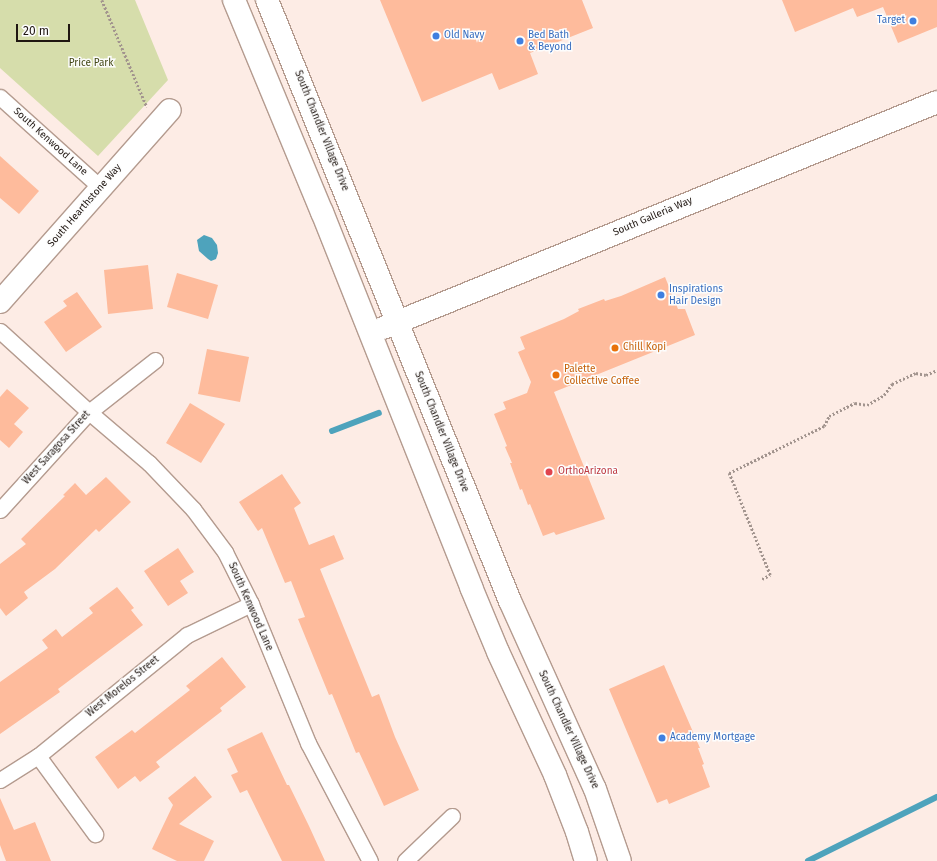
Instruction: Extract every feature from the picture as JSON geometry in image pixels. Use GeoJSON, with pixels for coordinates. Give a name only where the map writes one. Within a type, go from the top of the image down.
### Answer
{"type":"FeatureCollection","features":[{"type":"Feature","properties":{"kind":"street"},"geometry":{"type":"LineString","coordinates":[[234,0],[322,212],[369,334],[471,587],[498,652],[555,775],[578,832],[586,861]]}},
{"type":"Feature","properties":{"kind":"street","name":"South Chandler Village Drive"},"geometry":{"type":"LineString","coordinates":[[267,0],[304,88],[396,323],[522,630],[595,789],[620,861]]}},
{"type":"Feature","properties":{"kind":"street","name":"South Kenwood Lane"},"geometry":{"type":"LineString","coordinates":[[0,97],[101,188]]}},
{"type":"Feature","properties":{"kind":"street","name":"South Galleria Way"},"geometry":{"type":"LineString","coordinates":[[369,334],[937,102]]}},
{"type":"Feature","properties":{"kind":"street","name":"South Hearthstone Way"},"geometry":{"type":"LineString","coordinates":[[0,302],[165,115]]}},
{"type":"Feature","properties":{"kind":"street","name":"South Kenwood Lane"},"geometry":{"type":"LineString","coordinates":[[0,332],[89,412],[149,463],[193,509],[225,552],[251,604],[308,743],[370,861]]}},
{"type":"Feature","properties":{"kind":"street","name":"West Saragosa Street"},"geometry":{"type":"LineString","coordinates":[[0,510],[89,412],[155,360]]}},
{"type":"Feature","properties":{"kind":"street","name":"West Morelos Street"},"geometry":{"type":"LineString","coordinates":[[0,780],[38,756],[187,635],[251,604]]}},
{"type":"Feature","properties":{"kind":"street"},"geometry":{"type":"LineString","coordinates":[[38,756],[95,834]]}},
{"type":"Feature","properties":{"kind":"street"},"geometry":{"type":"LineString","coordinates":[[406,861],[452,816]]}},
{"type":"Feature","properties":{"kind":"path"},"geometry":{"type":"LineString","coordinates":[[102,0],[149,112],[165,115]]}},
{"type":"Feature","properties":{"kind":"path"},"geometry":{"type":"LineString","coordinates":[[762,579],[770,575],[729,473],[824,426],[828,416],[854,403],[867,405],[884,396],[892,384],[916,373],[926,375],[937,370]]}},
{"type":"Feature","properties":{"kind":"green space","name":"Price Park"},"geometry":{"type":"Polygon","coordinates":[[[0,0],[135,0],[168,80],[98,156],[0,68],[0,0]]]}},
{"type":"Feature","properties":{"kind":"water"},"geometry":{"type":"Polygon","coordinates":[[[204,235],[212,238],[217,245],[218,253],[216,259],[211,261],[199,251],[197,240],[204,235]]]}},
{"type":"Feature","properties":{"kind":"building"},"geometry":{"type":"Polygon","coordinates":[[[380,0],[582,0],[593,28],[530,53],[538,74],[499,90],[492,73],[422,102],[380,0]]]}},
{"type":"Feature","properties":{"kind":"building","name":"Target"},"geometry":{"type":"Polygon","coordinates":[[[782,0],[937,0],[937,27],[898,43],[883,7],[857,17],[853,8],[795,32],[782,0]]]}},
{"type":"Feature","properties":{"kind":"building"},"geometry":{"type":"Polygon","coordinates":[[[0,156],[39,191],[19,214],[0,198],[0,156]]]}},
{"type":"Feature","properties":{"kind":"building"},"geometry":{"type":"Polygon","coordinates":[[[148,265],[153,309],[108,314],[104,270],[148,265]]]}},
{"type":"Feature","properties":{"kind":"building"},"geometry":{"type":"Polygon","coordinates":[[[177,273],[218,285],[208,319],[167,307],[177,273]]]}},
{"type":"Feature","properties":{"kind":"building"},"geometry":{"type":"Polygon","coordinates":[[[665,277],[678,309],[685,309],[695,335],[554,392],[605,519],[556,535],[554,532],[543,536],[530,504],[528,505],[522,489],[520,490],[510,463],[512,463],[505,447],[507,446],[494,414],[506,409],[503,402],[527,393],[531,382],[518,352],[525,349],[520,337],[564,319],[579,311],[578,309],[604,299],[605,301],[621,296],[665,277]]]}},
{"type":"Feature","properties":{"kind":"building"},"geometry":{"type":"Polygon","coordinates":[[[77,292],[102,327],[66,352],[44,322],[67,306],[63,301],[77,292]]]}},
{"type":"Feature","properties":{"kind":"building"},"geometry":{"type":"Polygon","coordinates":[[[207,349],[249,357],[240,402],[198,394],[207,349]]]}},
{"type":"Feature","properties":{"kind":"building"},"geometry":{"type":"Polygon","coordinates":[[[7,389],[29,408],[14,424],[23,432],[9,448],[0,440],[0,397],[7,389]]]}},
{"type":"Feature","properties":{"kind":"building"},"geometry":{"type":"Polygon","coordinates":[[[190,403],[225,424],[201,463],[166,443],[190,403]]]}},
{"type":"Feature","properties":{"kind":"building"},"geometry":{"type":"Polygon","coordinates":[[[282,474],[301,503],[294,508],[309,545],[334,535],[344,559],[320,569],[372,697],[379,694],[395,737],[419,790],[384,806],[359,752],[356,753],[332,694],[329,695],[298,619],[305,617],[291,581],[285,583],[262,528],[258,531],[239,502],[282,474]]]}},
{"type":"Feature","properties":{"kind":"building"},"geometry":{"type":"Polygon","coordinates":[[[106,477],[131,502],[99,532],[96,529],[55,569],[24,592],[28,598],[6,616],[0,608],[0,564],[26,544],[21,539],[65,496],[63,495],[75,483],[86,495],[106,477]]]}},
{"type":"Feature","properties":{"kind":"building"},"geometry":{"type":"Polygon","coordinates":[[[178,548],[194,572],[180,581],[188,593],[168,606],[144,571],[178,548]]]}},
{"type":"Feature","properties":{"kind":"building"},"geometry":{"type":"Polygon","coordinates":[[[117,587],[134,608],[131,610],[143,625],[58,689],[60,692],[0,734],[0,682],[48,648],[42,640],[56,629],[62,637],[93,613],[89,608],[117,587]]]}},
{"type":"Feature","properties":{"kind":"building"},"geometry":{"type":"Polygon","coordinates":[[[222,657],[246,687],[220,708],[222,711],[156,762],[160,767],[140,782],[135,776],[118,789],[95,757],[132,730],[135,733],[190,690],[186,686],[222,657]]]}},
{"type":"Feature","properties":{"kind":"building","name":"Academy Mortgage"},"geometry":{"type":"Polygon","coordinates":[[[664,665],[700,748],[698,748],[704,764],[702,765],[710,787],[669,804],[667,799],[657,803],[609,689],[664,665]]]}},
{"type":"Feature","properties":{"kind":"building"},"geometry":{"type":"Polygon","coordinates":[[[262,732],[325,861],[282,861],[247,790],[240,793],[231,775],[238,772],[227,749],[262,732]]]}},
{"type":"Feature","properties":{"kind":"building"},"geometry":{"type":"Polygon","coordinates":[[[195,776],[212,797],[179,824],[214,841],[204,861],[177,861],[152,849],[173,805],[168,798],[195,776]]]}},
{"type":"Feature","properties":{"kind":"building"},"geometry":{"type":"Polygon","coordinates":[[[0,798],[14,830],[35,822],[51,861],[6,861],[0,845],[0,798]]]}},
{"type":"Feature","properties":{"kind":"waterway"},"geometry":{"type":"LineString","coordinates":[[332,431],[379,413]]}},
{"type":"Feature","properties":{"kind":"waterway"},"geometry":{"type":"LineString","coordinates":[[808,861],[937,797]]}},
{"type":"Feature","properties":{"kind":"place","name":"Target"},"geometry":{"type":"Point","coordinates":[913,21]}},
{"type":"Feature","properties":{"kind":"place","name":"Old Navy"},"geometry":{"type":"Point","coordinates":[436,36]}},
{"type":"Feature","properties":{"kind":"place","name":"Bed Bath & Beyond"},"geometry":{"type":"Point","coordinates":[520,41]}},
{"type":"Feature","properties":{"kind":"place","name":"Inspirations Hair Design"},"geometry":{"type":"Point","coordinates":[661,295]}},
{"type":"Feature","properties":{"kind":"place","name":"Chill Kopi"},"geometry":{"type":"Point","coordinates":[615,348]}},
{"type":"Feature","properties":{"kind":"place","name":"Palette Collective Coffee"},"geometry":{"type":"Point","coordinates":[556,375]}},
{"type":"Feature","properties":{"kind":"place","name":"OrthoArizona"},"geometry":{"type":"Point","coordinates":[549,472]}},
{"type":"Feature","properties":{"kind":"place","name":"Academy Mortgage"},"geometry":{"type":"Point","coordinates":[662,738]}}]}
